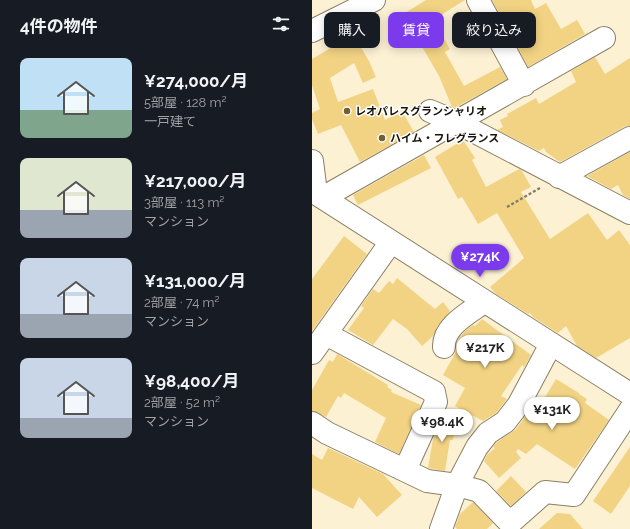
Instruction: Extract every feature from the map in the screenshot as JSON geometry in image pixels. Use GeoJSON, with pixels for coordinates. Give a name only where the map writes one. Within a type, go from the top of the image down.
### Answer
{"type":"FeatureCollection","features":[{"type":"Feature","properties":{"kind":"street"},"geometry":{"type":"LineString","coordinates":[[312,31],[351,5],[374,0]]}},
{"type":"Feature","properties":{"kind":"street"},"geometry":{"type":"LineString","coordinates":[[478,0],[524,85]]}},
{"type":"Feature","properties":{"kind":"street"},"geometry":{"type":"LineString","coordinates":[[317,193],[456,122],[524,85],[604,38]]}},
{"type":"Feature","properties":{"kind":"street"},"geometry":{"type":"LineString","coordinates":[[430,111],[456,122],[630,213]]}},
{"type":"Feature","properties":{"kind":"street"},"geometry":{"type":"LineString","coordinates":[[559,177],[630,138]]}},
{"type":"Feature","properties":{"kind":"street"},"geometry":{"type":"LineString","coordinates":[[312,161],[317,193],[484,302],[630,394]]}},
{"type":"Feature","properties":{"kind":"street"},"geometry":{"type":"LineString","coordinates":[[312,353],[391,242]]}},
{"type":"Feature","properties":{"kind":"street"},"geometry":{"type":"LineString","coordinates":[[444,347],[444,339],[448,331],[463,317],[484,302]]}},
{"type":"Feature","properties":{"kind":"street"},"geometry":{"type":"LineString","coordinates":[[326,334],[434,392],[436,402],[405,470]]}},
{"type":"Feature","properties":{"kind":"street"},"geometry":{"type":"LineString","coordinates":[[441,529],[457,484],[477,447],[488,433],[505,422],[519,404],[551,344]]}},
{"type":"Feature","properties":{"kind":"street"},"geometry":{"type":"LineString","coordinates":[[312,423],[328,433],[427,481],[457,484],[479,491],[510,523],[545,492],[574,495],[630,410]]}},
{"type":"Feature","properties":{"kind":"path"},"geometry":{"type":"LineString","coordinates":[[507,207],[559,177]]}},
{"type":"Feature","properties":{"kind":"building"},"geometry":{"type":"Polygon","coordinates":[[[426,0],[465,0],[444,13],[407,12],[426,0]]]}},
{"type":"Feature","properties":{"kind":"building"},"geometry":{"type":"Polygon","coordinates":[[[492,0],[531,0],[535,9],[546,3],[561,29],[577,20],[585,34],[528,67],[518,48],[536,48],[536,12],[498,12],[492,0]]]}},
{"type":"Feature","properties":{"kind":"building"},"geometry":{"type":"Polygon","coordinates":[[[444,39],[450,49],[445,52],[464,86],[500,67],[507,79],[455,108],[452,107],[439,76],[423,48],[444,48],[444,39]]]}},
{"type":"Feature","properties":{"kind":"building"},"geometry":{"type":"Polygon","coordinates":[[[331,48],[361,48],[376,77],[363,83],[354,63],[330,78],[338,102],[373,89],[385,120],[402,111],[414,132],[360,162],[341,125],[318,134],[312,119],[312,113],[320,109],[312,85],[312,59],[331,48]]]}},
{"type":"Feature","properties":{"kind":"building"},"geometry":{"type":"Polygon","coordinates":[[[595,57],[605,74],[630,58],[630,126],[624,127],[560,162],[546,152],[544,148],[539,151],[497,130],[503,127],[500,120],[508,116],[507,114],[536,98],[539,104],[576,82],[571,71],[595,57]]]}},
{"type":"Feature","properties":{"kind":"building"},"geometry":{"type":"Polygon","coordinates":[[[463,140],[475,158],[472,160],[486,187],[519,169],[522,171],[531,187],[521,192],[550,239],[588,213],[607,240],[619,230],[630,245],[630,338],[596,358],[577,346],[566,326],[558,333],[533,317],[530,313],[528,314],[496,294],[490,287],[524,258],[497,213],[478,224],[462,197],[458,199],[435,157],[463,140]]]}},
{"type":"Feature","properties":{"kind":"building"},"geometry":{"type":"Polygon","coordinates":[[[630,152],[630,199],[623,195],[618,185],[611,189],[587,176],[630,152]]]}},
{"type":"Feature","properties":{"kind":"building"},"geometry":{"type":"Polygon","coordinates":[[[424,155],[431,168],[358,205],[353,195],[424,155]]]}},
{"type":"Feature","properties":{"kind":"building"},"geometry":{"type":"Polygon","coordinates":[[[344,236],[367,254],[312,331],[312,279],[344,236]]]}},
{"type":"Feature","properties":{"kind":"building"},"geometry":{"type":"Polygon","coordinates":[[[397,278],[435,309],[443,302],[450,311],[438,325],[433,336],[422,346],[407,329],[393,319],[373,345],[348,330],[364,308],[361,306],[373,289],[379,293],[389,281],[393,284],[397,278]]]}},
{"type":"Feature","properties":{"kind":"building"},"geometry":{"type":"Polygon","coordinates":[[[482,319],[531,355],[524,367],[522,365],[501,396],[507,399],[496,413],[483,421],[455,406],[465,388],[443,375],[456,352],[459,339],[466,330],[473,325],[475,326],[482,319]]]}},
{"type":"Feature","properties":{"kind":"building"},"geometry":{"type":"Polygon","coordinates":[[[337,354],[388,385],[387,387],[392,390],[391,392],[421,405],[399,454],[375,442],[386,418],[344,393],[341,398],[338,396],[326,417],[312,411],[312,390],[329,360],[333,362],[337,354]]]}},
{"type":"Feature","properties":{"kind":"building"},"geometry":{"type":"Polygon","coordinates":[[[556,379],[587,399],[585,403],[609,420],[575,469],[537,444],[526,454],[518,449],[516,452],[521,458],[499,478],[484,461],[487,455],[495,448],[493,447],[497,442],[515,430],[531,409],[536,412],[556,379]]]}},
{"type":"Feature","properties":{"kind":"building"},"geometry":{"type":"Polygon","coordinates":[[[445,413],[456,414],[453,440],[450,440],[445,471],[428,468],[433,439],[445,413]]]}},
{"type":"Feature","properties":{"kind":"building"},"geometry":{"type":"Polygon","coordinates":[[[630,447],[630,486],[611,514],[593,501],[630,447]]]}},
{"type":"Feature","properties":{"kind":"building"},"geometry":{"type":"Polygon","coordinates":[[[328,448],[383,474],[402,495],[377,517],[359,497],[353,509],[312,488],[312,454],[322,460],[328,448]]]}},
{"type":"Feature","properties":{"kind":"building"},"geometry":{"type":"Polygon","coordinates":[[[511,476],[526,492],[511,506],[496,491],[511,476]]]}},
{"type":"Feature","properties":{"kind":"building"},"geometry":{"type":"Polygon","coordinates":[[[473,502],[493,523],[487,529],[457,529],[455,527],[460,514],[473,502]]]}},
{"type":"Feature","properties":{"kind":"building"},"geometry":{"type":"Polygon","coordinates":[[[557,513],[570,514],[583,529],[539,529],[557,513]]]}},
{"type":"Feature","properties":{"kind":"place","name":"レオパレスグランシャリオ"},"geometry":{"type":"Point","coordinates":[347,111]}},
{"type":"Feature","properties":{"kind":"place","name":"ハイム・フレグランス"},"geometry":{"type":"Point","coordinates":[382,138]}}]}
